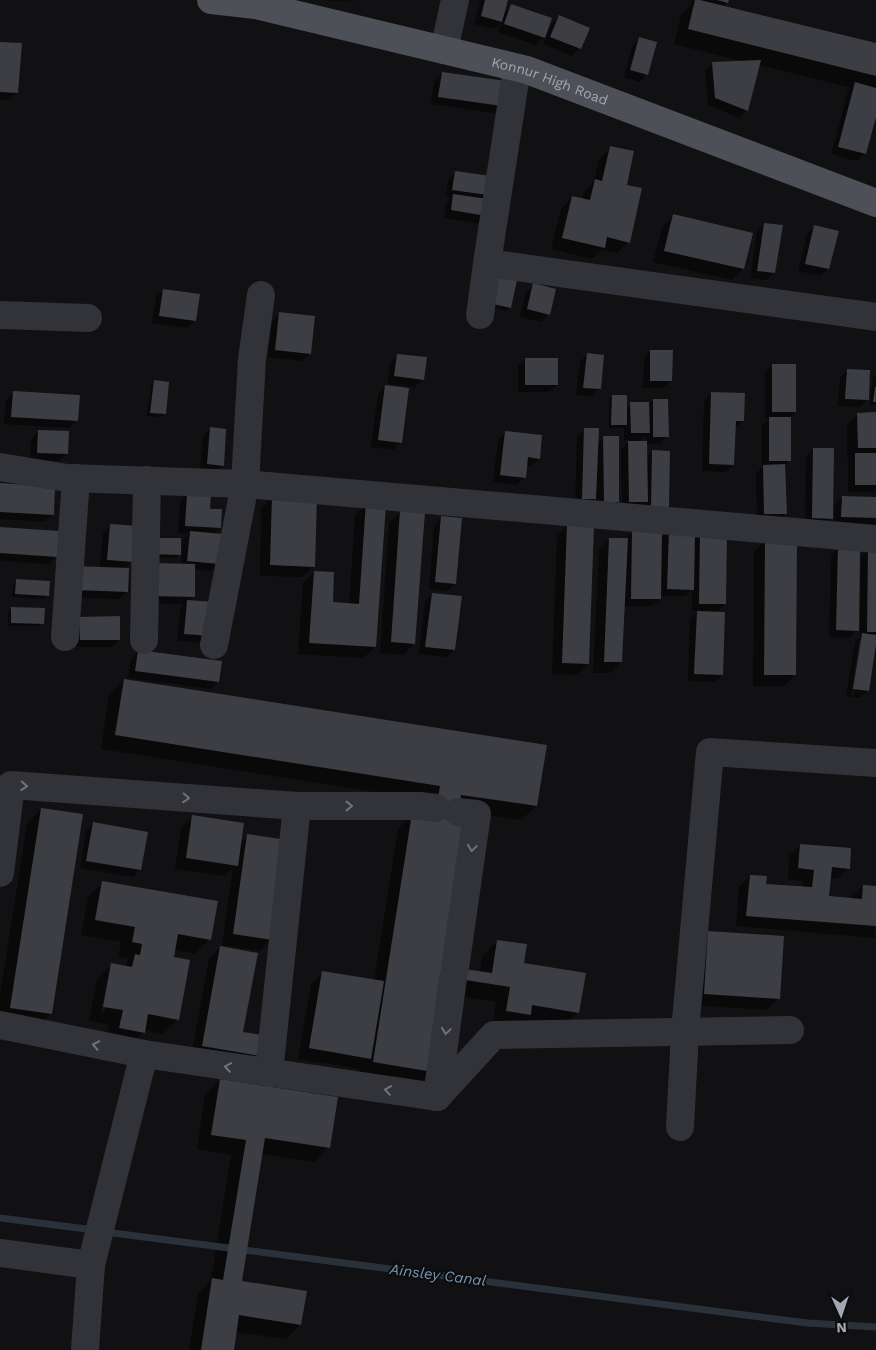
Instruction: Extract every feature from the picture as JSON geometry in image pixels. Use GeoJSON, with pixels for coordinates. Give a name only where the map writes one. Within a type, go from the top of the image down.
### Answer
{"type":"FeatureCollection","features":[{"type":"Feature","properties":{"kind":"main road","name":"Konnur High Road"},"geometry":{"type":"LineString","coordinates":[[211,0],[256,3],[527,70],[876,203]]}},
{"type":"Feature","properties":{"kind":"street"},"geometry":{"type":"LineString","coordinates":[[444,50],[455,0]]}},
{"type":"Feature","properties":{"kind":"street"},"geometry":{"type":"LineString","coordinates":[[480,315],[517,68]]}},
{"type":"Feature","properties":{"kind":"street"},"geometry":{"type":"LineString","coordinates":[[487,264],[876,317]]}},
{"type":"Feature","properties":{"kind":"street"},"geometry":{"type":"LineString","coordinates":[[214,645],[245,484],[252,359],[261,295]]}},
{"type":"Feature","properties":{"kind":"street"},"geometry":{"type":"LineString","coordinates":[[0,315],[88,318]]}},
{"type":"Feature","properties":{"kind":"street"},"geometry":{"type":"LineString","coordinates":[[0,467],[67,478],[245,484],[876,539]]}},
{"type":"Feature","properties":{"kind":"street"},"geometry":{"type":"LineString","coordinates":[[65,637],[76,478]]}},
{"type":"Feature","properties":{"kind":"street"},"geometry":{"type":"LineString","coordinates":[[144,640],[147,480]]}},
{"type":"Feature","properties":{"kind":"street"},"geometry":{"type":"LineString","coordinates":[[680,1127],[685,1032],[710,752],[876,763]]}},
{"type":"Feature","properties":{"kind":"street"},"geometry":{"type":"LineString","coordinates":[[0,873],[11,785],[297,806],[420,806],[477,814],[437,1097]]}},
{"type":"Feature","properties":{"kind":"street"},"geometry":{"type":"LineString","coordinates":[[269,1073],[297,806]]}},
{"type":"Feature","properties":{"kind":"street"},"geometry":{"type":"LineString","coordinates":[[0,1025],[144,1054],[437,1097]]}},
{"type":"Feature","properties":{"kind":"street"},"geometry":{"type":"LineString","coordinates":[[437,1097],[494,1035],[790,1030]]}},
{"type":"Feature","properties":{"kind":"street"},"geometry":{"type":"LineString","coordinates":[[85,1350],[96,1242],[144,1054]]}},
{"type":"Feature","properties":{"kind":"street"},"geometry":{"type":"LineString","coordinates":[[0,1252],[96,1242]]}},
{"type":"Feature","properties":{"kind":"building"},"geometry":{"type":"Polygon","coordinates":[[[485,0],[508,0],[502,22],[481,16],[485,0]]]}},
{"type":"Feature","properties":{"kind":"building"},"geometry":{"type":"Polygon","coordinates":[[[695,0],[876,43],[876,76],[688,29],[695,0]]]}},
{"type":"Feature","properties":{"kind":"building"},"geometry":{"type":"Polygon","coordinates":[[[717,0],[729,0],[728,3],[717,0]]]}},
{"type":"Feature","properties":{"kind":"building"},"geometry":{"type":"Polygon","coordinates":[[[511,4],[552,18],[545,38],[504,24],[511,4]]]}},
{"type":"Feature","properties":{"kind":"building"},"geometry":{"type":"Polygon","coordinates":[[[559,15],[590,28],[581,49],[550,37],[559,15]]]}},
{"type":"Feature","properties":{"kind":"building"},"geometry":{"type":"Polygon","coordinates":[[[639,37],[657,42],[648,75],[630,70],[639,37]]]}},
{"type":"Feature","properties":{"kind":"building"},"geometry":{"type":"Polygon","coordinates":[[[0,42],[22,43],[18,93],[0,92],[0,42]]]}},
{"type":"Feature","properties":{"kind":"building"},"geometry":{"type":"Polygon","coordinates":[[[761,60],[748,111],[715,98],[712,62],[761,60]]]}},
{"type":"Feature","properties":{"kind":"building"},"geometry":{"type":"Polygon","coordinates":[[[442,72],[506,81],[502,106],[438,97],[442,72]]]}},
{"type":"Feature","properties":{"kind":"building"},"geometry":{"type":"Polygon","coordinates":[[[855,82],[876,88],[876,117],[866,154],[838,147],[855,82]]]}},
{"type":"Feature","properties":{"kind":"building"},"geometry":{"type":"Polygon","coordinates":[[[610,146],[634,151],[627,185],[642,188],[630,243],[607,237],[605,248],[562,238],[572,196],[590,200],[595,179],[602,181],[610,146]]]}},
{"type":"Feature","properties":{"kind":"building"},"geometry":{"type":"Polygon","coordinates":[[[455,171],[498,177],[495,196],[452,190],[455,171]]]}},
{"type":"Feature","properties":{"kind":"building"},"geometry":{"type":"Polygon","coordinates":[[[453,194],[495,200],[492,217],[451,210],[453,194]]]}},
{"type":"Feature","properties":{"kind":"building"},"geometry":{"type":"Polygon","coordinates":[[[673,214],[753,233],[744,269],[664,251],[673,214]]]}},
{"type":"Feature","properties":{"kind":"building"},"geometry":{"type":"Polygon","coordinates":[[[764,223],[783,225],[775,273],[757,271],[764,223]]]}},
{"type":"Feature","properties":{"kind":"building"},"geometry":{"type":"Polygon","coordinates":[[[814,225],[839,231],[829,269],[805,264],[814,225]]]}},
{"type":"Feature","properties":{"kind":"building"},"geometry":{"type":"Polygon","coordinates":[[[499,276],[517,280],[511,308],[493,304],[499,276]]]}},
{"type":"Feature","properties":{"kind":"building"},"geometry":{"type":"Polygon","coordinates":[[[533,283],[556,289],[550,315],[527,309],[533,283]]]}},
{"type":"Feature","properties":{"kind":"building"},"geometry":{"type":"Polygon","coordinates":[[[163,289],[200,294],[196,321],[159,316],[163,289]]]}},
{"type":"Feature","properties":{"kind":"building"},"geometry":{"type":"Polygon","coordinates":[[[279,312],[315,316],[311,354],[275,350],[279,312]]]}},
{"type":"Feature","properties":{"kind":"building"},"geometry":{"type":"Polygon","coordinates":[[[650,350],[673,350],[672,381],[650,381],[650,350]]]}},
{"type":"Feature","properties":{"kind":"building"},"geometry":{"type":"Polygon","coordinates":[[[587,353],[604,355],[601,389],[583,388],[587,353]]]}},
{"type":"Feature","properties":{"kind":"building"},"geometry":{"type":"Polygon","coordinates":[[[397,354],[427,357],[424,380],[394,376],[397,354]]]}},
{"type":"Feature","properties":{"kind":"building"},"geometry":{"type":"Polygon","coordinates":[[[525,358],[558,358],[558,385],[525,385],[525,358]]]}},
{"type":"Feature","properties":{"kind":"building"},"geometry":{"type":"Polygon","coordinates":[[[772,364],[796,364],[796,412],[772,412],[772,364]]]}},
{"type":"Feature","properties":{"kind":"building"},"geometry":{"type":"Polygon","coordinates":[[[847,369],[870,370],[869,400],[845,399],[847,369]]]}},
{"type":"Feature","properties":{"kind":"building"},"geometry":{"type":"Polygon","coordinates":[[[154,380],[169,382],[166,414],[150,413],[154,380]]]}},
{"type":"Feature","properties":{"kind":"building"},"geometry":{"type":"Polygon","coordinates":[[[385,385],[409,388],[402,443],[378,440],[385,385]]]}},
{"type":"Feature","properties":{"kind":"building"},"geometry":{"type":"Polygon","coordinates":[[[875,387],[876,402],[873,402],[875,387]]]}},
{"type":"Feature","properties":{"kind":"building"},"geometry":{"type":"Polygon","coordinates":[[[13,391],[80,395],[78,421],[11,417],[13,391]]]}},
{"type":"Feature","properties":{"kind":"building"},"geometry":{"type":"Polygon","coordinates":[[[711,392],[745,393],[744,421],[736,421],[734,465],[709,464],[711,392]]]}},
{"type":"Feature","properties":{"kind":"building"},"geometry":{"type":"Polygon","coordinates":[[[612,395],[627,395],[627,425],[611,425],[612,395]]]}},
{"type":"Feature","properties":{"kind":"building"},"geometry":{"type":"Polygon","coordinates":[[[653,399],[668,399],[669,437],[653,437],[653,399]]]}},
{"type":"Feature","properties":{"kind":"building"},"geometry":{"type":"Polygon","coordinates":[[[630,402],[649,402],[650,433],[631,433],[630,402]]]}},
{"type":"Feature","properties":{"kind":"building"},"geometry":{"type":"Polygon","coordinates":[[[876,412],[876,448],[858,448],[857,413],[876,412]]]}},
{"type":"Feature","properties":{"kind":"building"},"geometry":{"type":"Polygon","coordinates":[[[769,417],[791,417],[791,461],[769,461],[769,417]]]}},
{"type":"Feature","properties":{"kind":"building"},"geometry":{"type":"Polygon","coordinates":[[[210,427],[226,429],[224,466],[207,464],[210,427]]]}},
{"type":"Feature","properties":{"kind":"building"},"geometry":{"type":"Polygon","coordinates":[[[584,428],[599,428],[596,499],[582,499],[584,428]]]}},
{"type":"Feature","properties":{"kind":"building"},"geometry":{"type":"Polygon","coordinates":[[[38,430],[69,431],[68,454],[37,453],[38,430]]]}},
{"type":"Feature","properties":{"kind":"building"},"geometry":{"type":"Polygon","coordinates":[[[505,431],[542,435],[540,459],[528,457],[526,478],[500,475],[505,431]]]}},
{"type":"Feature","properties":{"kind":"building"},"geometry":{"type":"Polygon","coordinates":[[[603,436],[619,436],[619,502],[604,502],[603,436]]]}},
{"type":"Feature","properties":{"kind":"building"},"geometry":{"type":"Polygon","coordinates":[[[628,441],[647,441],[648,502],[629,502],[628,441]]]}},
{"type":"Feature","properties":{"kind":"building"},"geometry":{"type":"Polygon","coordinates":[[[813,448],[834,448],[833,519],[812,518],[813,448]]]}},
{"type":"Feature","properties":{"kind":"building"},"geometry":{"type":"Polygon","coordinates":[[[652,450],[670,451],[669,507],[651,507],[652,450]]]}},
{"type":"Feature","properties":{"kind":"building"},"geometry":{"type":"Polygon","coordinates":[[[855,453],[876,453],[876,485],[855,485],[855,453]]]}},
{"type":"Feature","properties":{"kind":"building"},"geometry":{"type":"Polygon","coordinates":[[[785,464],[787,514],[764,514],[763,465],[785,464]]]}},
{"type":"Feature","properties":{"kind":"building"},"geometry":{"type":"Polygon","coordinates":[[[0,483],[55,487],[54,515],[0,512],[0,483]]]}},
{"type":"Feature","properties":{"kind":"building"},"geometry":{"type":"Polygon","coordinates":[[[187,493],[211,495],[210,509],[222,509],[221,528],[185,526],[187,493]]]}},
{"type":"Feature","properties":{"kind":"building"},"geometry":{"type":"Polygon","coordinates":[[[272,496],[317,497],[315,567],[270,565],[272,496]]]}},
{"type":"Feature","properties":{"kind":"building"},"geometry":{"type":"Polygon","coordinates":[[[842,496],[876,497],[876,518],[841,517],[842,496]]]}},
{"type":"Feature","properties":{"kind":"building"},"geometry":{"type":"Polygon","coordinates":[[[366,502],[386,504],[376,647],[309,643],[314,571],[334,572],[333,602],[359,604],[366,502]]]}},
{"type":"Feature","properties":{"kind":"building"},"geometry":{"type":"Polygon","coordinates":[[[400,510],[425,512],[415,644],[391,642],[400,510]]]}},
{"type":"Feature","properties":{"kind":"building"},"geometry":{"type":"Polygon","coordinates":[[[441,516],[462,518],[456,584],[435,582],[441,516]]]}},
{"type":"Feature","properties":{"kind":"building"},"geometry":{"type":"Polygon","coordinates":[[[110,524],[137,526],[134,562],[107,560],[110,524]]]}},
{"type":"Feature","properties":{"kind":"building"},"geometry":{"type":"Polygon","coordinates":[[[567,524],[594,525],[589,664],[562,663],[567,524]]]}},
{"type":"Feature","properties":{"kind":"building"},"geometry":{"type":"Polygon","coordinates":[[[0,527],[59,531],[57,557],[0,553],[0,527]]]}},
{"type":"Feature","properties":{"kind":"building"},"geometry":{"type":"Polygon","coordinates":[[[669,529],[695,530],[694,590],[667,589],[669,529]]]}},
{"type":"Feature","properties":{"kind":"building"},"geometry":{"type":"Polygon","coordinates":[[[632,530],[662,531],[661,599],[631,599],[632,530]]]}},
{"type":"Feature","properties":{"kind":"building"},"geometry":{"type":"Polygon","coordinates":[[[190,531],[222,534],[219,564],[187,561],[190,531]]]}},
{"type":"Feature","properties":{"kind":"building"},"geometry":{"type":"Polygon","coordinates":[[[700,532],[727,532],[726,604],[699,604],[700,532]]]}},
{"type":"Feature","properties":{"kind":"building"},"geometry":{"type":"Polygon","coordinates":[[[151,538],[181,538],[181,555],[150,554],[151,538]]]}},
{"type":"Feature","properties":{"kind":"building"},"geometry":{"type":"Polygon","coordinates":[[[609,538],[628,538],[622,662],[604,662],[609,538]]]}},
{"type":"Feature","properties":{"kind":"building"},"geometry":{"type":"Polygon","coordinates":[[[765,540],[797,540],[796,675],[764,675],[765,540]]]}},
{"type":"Feature","properties":{"kind":"building"},"geometry":{"type":"Polygon","coordinates":[[[838,546],[860,547],[859,631],[836,630],[838,546]]]}},
{"type":"Feature","properties":{"kind":"building"},"geometry":{"type":"Polygon","coordinates":[[[868,547],[876,547],[876,632],[867,632],[868,547]]]}},
{"type":"Feature","properties":{"kind":"building"},"geometry":{"type":"Polygon","coordinates":[[[151,563],[195,564],[195,597],[150,596],[151,563]]]}},
{"type":"Feature","properties":{"kind":"building"},"geometry":{"type":"Polygon","coordinates":[[[75,566],[129,568],[128,592],[74,590],[75,566]]]}},
{"type":"Feature","properties":{"kind":"building"},"geometry":{"type":"Polygon","coordinates":[[[16,579],[50,581],[49,596],[15,594],[16,579]]]}},
{"type":"Feature","properties":{"kind":"building"},"geometry":{"type":"Polygon","coordinates":[[[432,593],[462,596],[455,650],[425,647],[432,593]]]}},
{"type":"Feature","properties":{"kind":"building"},"geometry":{"type":"Polygon","coordinates":[[[187,600],[214,602],[211,636],[184,634],[187,600]]]}},
{"type":"Feature","properties":{"kind":"building"},"geometry":{"type":"Polygon","coordinates":[[[11,607],[45,608],[44,624],[11,623],[11,607]]]}},
{"type":"Feature","properties":{"kind":"building"},"geometry":{"type":"Polygon","coordinates":[[[697,611],[725,612],[723,675],[694,674],[697,611]]]}},
{"type":"Feature","properties":{"kind":"building"},"geometry":{"type":"Polygon","coordinates":[[[120,616],[120,640],[80,640],[79,617],[120,616]]]}},
{"type":"Feature","properties":{"kind":"building"},"geometry":{"type":"Polygon","coordinates":[[[862,633],[876,635],[869,691],[853,689],[862,633]]]}},
{"type":"Feature","properties":{"kind":"building"},"geometry":{"type":"Polygon","coordinates":[[[138,650],[222,661],[219,682],[135,671],[138,650]]]}},
{"type":"Feature","properties":{"kind":"building"},"geometry":{"type":"Polygon","coordinates":[[[124,679],[547,745],[537,806],[461,795],[458,817],[473,820],[450,967],[492,973],[497,940],[527,944],[524,963],[586,973],[579,1013],[532,1005],[531,1015],[506,1011],[510,987],[453,978],[433,1072],[373,1062],[412,813],[436,808],[440,786],[115,735],[124,679]]]}},
{"type":"Feature","properties":{"kind":"building"},"geometry":{"type":"Polygon","coordinates":[[[41,808],[83,814],[52,1014],[10,1008],[41,808]]]}},
{"type":"Feature","properties":{"kind":"building"},"geometry":{"type":"Polygon","coordinates":[[[192,815],[244,823],[238,866],[186,858],[192,815]]]}},
{"type":"Feature","properties":{"kind":"building"},"geometry":{"type":"Polygon","coordinates":[[[93,822],[148,832],[141,870],[86,861],[93,822]]]}},
{"type":"Feature","properties":{"kind":"building"},"geometry":{"type":"Polygon","coordinates":[[[247,834],[287,840],[273,940],[233,934],[247,834]]]}},
{"type":"Feature","properties":{"kind":"building"},"geometry":{"type":"Polygon","coordinates":[[[800,844],[851,848],[850,869],[832,867],[829,896],[862,899],[863,885],[876,886],[876,926],[746,916],[750,875],[767,876],[766,884],[812,887],[814,870],[798,868],[800,844]]]}},
{"type":"Feature","properties":{"kind":"building"},"geometry":{"type":"Polygon","coordinates":[[[102,881],[218,901],[211,940],[178,934],[174,957],[190,960],[179,1020],[148,1014],[145,1033],[119,1028],[123,1010],[103,1007],[111,963],[132,967],[135,954],[140,955],[142,944],[132,942],[135,927],[95,920],[102,881]]]}},
{"type":"Feature","properties":{"kind":"building"},"geometry":{"type":"Polygon","coordinates":[[[708,931],[784,936],[780,999],[704,994],[708,931]]]}},
{"type":"Feature","properties":{"kind":"building"},"geometry":{"type":"Polygon","coordinates":[[[220,946],[258,953],[243,1032],[263,1035],[260,1056],[202,1046],[220,946]]]}},
{"type":"Feature","properties":{"kind":"building"},"geometry":{"type":"Polygon","coordinates":[[[322,971],[384,981],[371,1059],[309,1048],[322,971]]]}},
{"type":"Feature","properties":{"kind":"building"},"geometry":{"type":"Polygon","coordinates":[[[220,1079],[338,1097],[330,1148],[265,1138],[242,1281],[307,1291],[301,1325],[239,1315],[234,1350],[201,1350],[212,1278],[223,1280],[246,1140],[211,1135],[220,1079]]]}},
{"type":"Feature","properties":{"kind":"waterway","name":"Ainsley Canal"},"geometry":{"type":"LineString","coordinates":[[0,1218],[94,1230]]}},
{"type":"Feature","properties":{"kind":"waterway","name":"Ainsley Canal"},"geometry":{"type":"LineString","coordinates":[[105,1232],[807,1323],[876,1327]]}}]}
